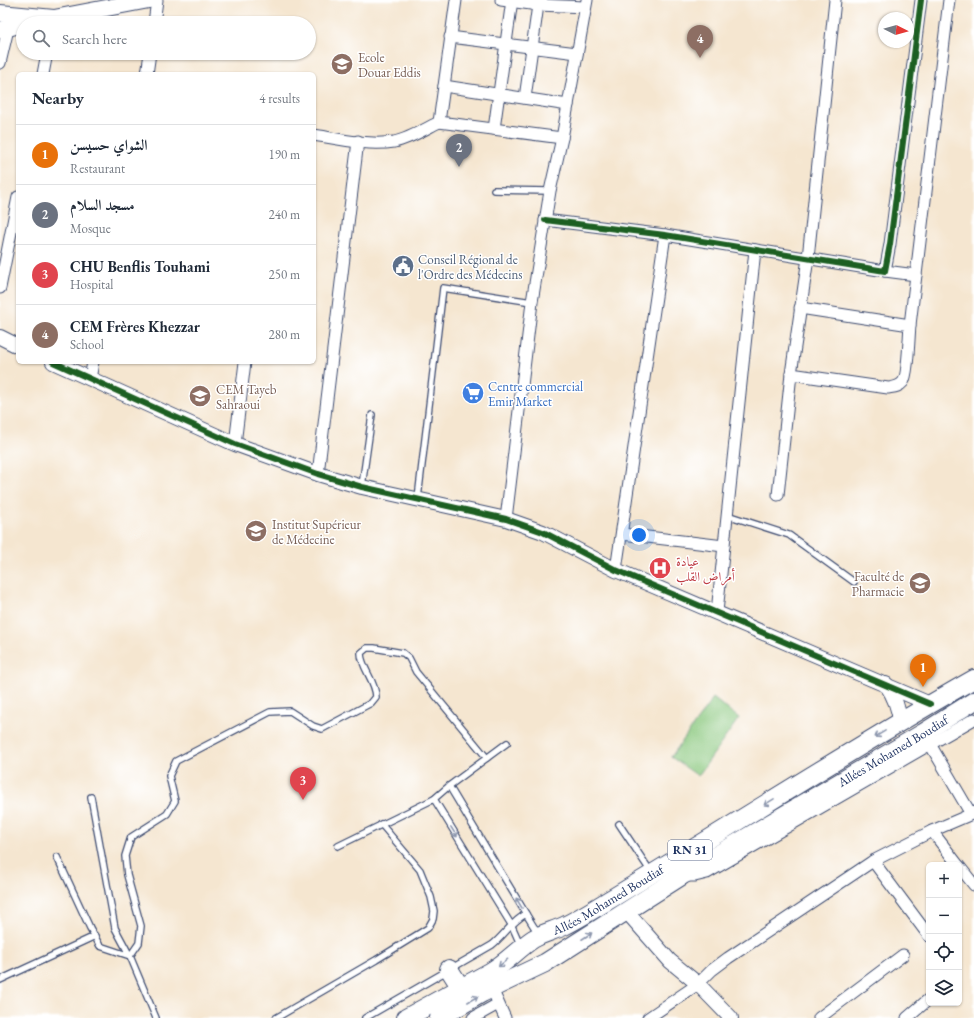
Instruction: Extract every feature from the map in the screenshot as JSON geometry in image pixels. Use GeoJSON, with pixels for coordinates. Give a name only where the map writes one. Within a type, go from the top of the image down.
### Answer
{"type":"FeatureCollection","features":[{"type":"Feature","properties":{"kind":"main road"},"geometry":{"type":"LineString","coordinates":[[70,16],[148,0]]}},
{"type":"Feature","properties":{"kind":"main road"},"geometry":{"type":"LineString","coordinates":[[5,18],[16,18]]}},
{"type":"Feature","properties":{"kind":"main road","name":"Allées Mohamed Boudiaf"},"geometry":{"type":"LineString","coordinates":[[406,1018],[498,968],[542,934],[564,926],[652,874],[900,722],[974,679]]}},
{"type":"Feature","properties":{"kind":"main road","name":"Allées Mohamed Boudiaf"},"geometry":{"type":"LineString","coordinates":[[439,1018],[495,996],[532,969],[545,963],[683,875],[927,739],[974,701]]}},
{"type":"Feature","properties":{"kind":"main road"},"geometry":{"type":"LineString","coordinates":[[542,934],[551,942],[557,955]]}},
{"type":"Feature","properties":{"kind":"main road"},"geometry":{"type":"LineString","coordinates":[[522,948],[525,958],[532,969]]}},
{"type":"Feature","properties":{"kind":"main road"},"geometry":{"type":"LineString","coordinates":[[449,969],[461,988]]}},
{"type":"Feature","properties":{"kind":"street"},"geometry":{"type":"LineString","coordinates":[[155,16],[157,0]]}},
{"type":"Feature","properties":{"kind":"street"},"geometry":{"type":"LineString","coordinates":[[439,122],[456,0]]}},
{"type":"Feature","properties":{"kind":"street"},"geometry":{"type":"LineString","coordinates":[[494,129],[506,44],[508,0],[538,5],[586,4],[562,138],[550,191],[532,302],[506,519]]}},
{"type":"Feature","properties":{"kind":"street"},"geometry":{"type":"LineString","coordinates":[[778,495],[791,374],[808,258],[835,0]]}},
{"type":"Feature","properties":{"kind":"street"},"geometry":{"type":"LineString","coordinates":[[885,271],[890,244],[920,0]]}},
{"type":"Feature","properties":{"kind":"street"},"geometry":{"type":"LineString","coordinates":[[791,374],[894,388],[903,382],[905,378],[949,0]]}},
{"type":"Feature","properties":{"kind":"street"},"geometry":{"type":"LineString","coordinates":[[525,98],[538,5]]}},
{"type":"Feature","properties":{"kind":"street"},"geometry":{"type":"LineString","coordinates":[[0,64],[5,18]]}},
{"type":"Feature","properties":{"kind":"street"},"geometry":{"type":"LineString","coordinates":[[450,37],[577,53]]}},
{"type":"Feature","properties":{"kind":"street"},"geometry":{"type":"LineString","coordinates":[[43,72],[46,60]]}},
{"type":"Feature","properties":{"kind":"street"},"geometry":{"type":"LineString","coordinates":[[147,72],[149,60]]}},
{"type":"Feature","properties":{"kind":"street"},"geometry":{"type":"LineString","coordinates":[[444,86],[568,105]]}},
{"type":"Feature","properties":{"kind":"street"},"geometry":{"type":"LineString","coordinates":[[316,135],[358,141],[394,142],[406,138],[439,122],[562,138]]}},
{"type":"Feature","properties":{"kind":"street"},"geometry":{"type":"LineString","coordinates":[[318,474],[358,141]]}},
{"type":"Feature","properties":{"kind":"street"},"geometry":{"type":"LineString","coordinates":[[0,288],[16,208]]}},
{"type":"Feature","properties":{"kind":"street"},"geometry":{"type":"LineString","coordinates":[[545,220],[665,235],[885,271],[916,274]]}},
{"type":"Feature","properties":{"kind":"street"},"geometry":{"type":"LineString","coordinates":[[616,570],[665,235]]}},
{"type":"Feature","properties":{"kind":"street"},"geometry":{"type":"LineString","coordinates":[[717,612],[755,250]]}},
{"type":"Feature","properties":{"kind":"street"},"geometry":{"type":"LineString","coordinates":[[800,308],[910,325]]}},
{"type":"Feature","properties":{"kind":"street"},"geometry":{"type":"LineString","coordinates":[[0,337],[16,345]]}},
{"type":"Feature","properties":{"kind":"street"},"geometry":{"type":"LineString","coordinates":[[57,364],[235,444],[318,474],[362,486],[506,519],[543,532],[616,570],[930,704]]}},
{"type":"Feature","properties":{"kind":"street"},"geometry":{"type":"LineString","coordinates":[[90,379],[93,364]]}},
{"type":"Feature","properties":{"kind":"street"},"geometry":{"type":"LineString","coordinates":[[235,444],[245,364]]}},
{"type":"Feature","properties":{"kind":"street"},"geometry":{"type":"LineString","coordinates":[[622,534],[724,546]]}},
{"type":"Feature","properties":{"kind":"street"},"geometry":{"type":"LineString","coordinates":[[886,684],[896,701],[900,713],[900,722]]}},
{"type":"Feature","properties":{"kind":"street"},"geometry":{"type":"LineString","coordinates":[[648,1018],[698,984],[712,970],[728,958],[873,861],[932,831],[973,813],[927,739],[974,719]]}},
{"type":"Feature","properties":{"kind":"street"},"geometry":{"type":"LineString","coordinates":[[932,831],[957,862]]}},
{"type":"Feature","properties":{"kind":"street"},"geometry":{"type":"LineString","coordinates":[[873,861],[928,934]]}},
{"type":"Feature","properties":{"kind":"street"},"geometry":{"type":"LineString","coordinates":[[962,869],[974,885]]}},
{"type":"Feature","properties":{"kind":"street"},"geometry":{"type":"LineString","coordinates":[[626,911],[670,961],[698,984],[725,1016]]}},
{"type":"Feature","properties":{"kind":"street"},"geometry":{"type":"LineString","coordinates":[[819,1018],[903,955]]}},
{"type":"Feature","properties":{"kind":"street"},"geometry":{"type":"LineString","coordinates":[[473,1018],[495,996],[505,1018]]}},
{"type":"Feature","properties":{"kind":"street"},"geometry":{"type":"LineString","coordinates":[[907,1018],[926,1002]]}},
{"type":"Feature","properties":{"kind":"lane"},"geometry":{"type":"LineString","coordinates":[[494,190],[550,191]]}},
{"type":"Feature","properties":{"kind":"lane"},"geometry":{"type":"LineString","coordinates":[[418,499],[443,288],[532,302]]}},
{"type":"Feature","properties":{"kind":"lane"},"geometry":{"type":"LineString","coordinates":[[362,486],[372,415]]}},
{"type":"Feature","properties":{"kind":"lane"},"geometry":{"type":"LineString","coordinates":[[727,514],[789,535],[854,582]]}},
{"type":"Feature","properties":{"kind":"lane"},"geometry":{"type":"LineString","coordinates":[[130,956],[140,943],[141,926],[127,875],[125,856],[131,837],[167,814],[175,801],[169,776],[176,761],[270,712],[290,712],[313,726],[322,729],[371,703],[376,697],[376,689],[361,659],[361,653],[367,648],[403,653],[408,658],[416,672],[487,758]]}},
{"type":"Feature","properties":{"kind":"lane"},"geometry":{"type":"LineString","coordinates":[[338,846],[434,799],[507,743]]}},
{"type":"Feature","properties":{"kind":"lane"},"geometry":{"type":"LineString","coordinates":[[449,786],[534,927],[542,934]]}},
{"type":"Feature","properties":{"kind":"lane"},"geometry":{"type":"LineString","coordinates":[[91,797],[114,928],[130,956],[156,1018]]}},
{"type":"Feature","properties":{"kind":"lane"},"geometry":{"type":"LineString","coordinates":[[434,799],[512,926],[522,948]]}},
{"type":"Feature","properties":{"kind":"lane"},"geometry":{"type":"LineString","coordinates":[[276,1018],[428,928],[433,919],[434,911],[431,897],[420,870],[381,824]]}},
{"type":"Feature","properties":{"kind":"lane"},"geometry":{"type":"LineString","coordinates":[[619,824],[652,874]]}},
{"type":"Feature","properties":{"kind":"lane"},"geometry":{"type":"LineString","coordinates":[[57,857],[100,946],[130,956]]}},
{"type":"Feature","properties":{"kind":"lane"},"geometry":{"type":"LineString","coordinates":[[365,1018],[492,945],[500,939],[519,918],[526,914]]}},
{"type":"Feature","properties":{"kind":"lane"},"geometry":{"type":"LineString","coordinates":[[0,980],[95,936]]}},
{"type":"Feature","properties":{"kind":"green space"},"geometry":{"type":"Polygon","coordinates":[[[713,698],[739,718],[698,776],[671,757],[713,698]]]}},
{"type":"Feature","properties":{"kind":"cycle path"},"geometry":{"type":"LineString","coordinates":[[545,220],[665,235],[885,271],[890,244],[921,0]]}},
{"type":"Feature","properties":{"kind":"cycle path"},"geometry":{"type":"LineString","coordinates":[[57,364],[235,444],[318,474],[362,487],[506,519],[543,532],[616,570],[930,704]]}},
{"type":"Feature","properties":{"kind":"place","name":"CEM Frères Khezzar"},"geometry":{"type":"Point","coordinates":[700,58]}},
{"type":"Feature","properties":{"kind":"place","name":"Ecole Douar Eddis"},"geometry":{"type":"Point","coordinates":[342,64]}},
{"type":"Feature","properties":{"kind":"place","name":"مسجد السلام"},"geometry":{"type":"Point","coordinates":[459,167]}},
{"type":"Feature","properties":{"kind":"place","name":"Conseil Régional de l'Ordre des Médecins"},"geometry":{"type":"Point","coordinates":[403,266]}},
{"type":"Feature","properties":{"kind":"place","name":"Centre commercial Emir Market"},"geometry":{"type":"Point","coordinates":[473,393]}},
{"type":"Feature","properties":{"kind":"place","name":"CEM Tayeb Sahraoui"},"geometry":{"type":"Point","coordinates":[200,396]}},
{"type":"Feature","properties":{"kind":"place","name":"Institut Supérieur de Médecine"},"geometry":{"type":"Point","coordinates":[256,531]}},
{"type":"Feature","properties":{"kind":"place","name":"عيادة أمراض القلب"},"geometry":{"type":"Point","coordinates":[660,568]}},
{"type":"Feature","properties":{"kind":"place","name":"Faculté de Pharmacie"},"geometry":{"type":"Point","coordinates":[920,583]}},
{"type":"Feature","properties":{"kind":"place","name":"الشواي حسيسن"},"geometry":{"type":"Point","coordinates":[923,687]}},
{"type":"Feature","properties":{"kind":"place","name":"CHU Benflis Touhami"},"geometry":{"type":"Point","coordinates":[303,800]}}]}
